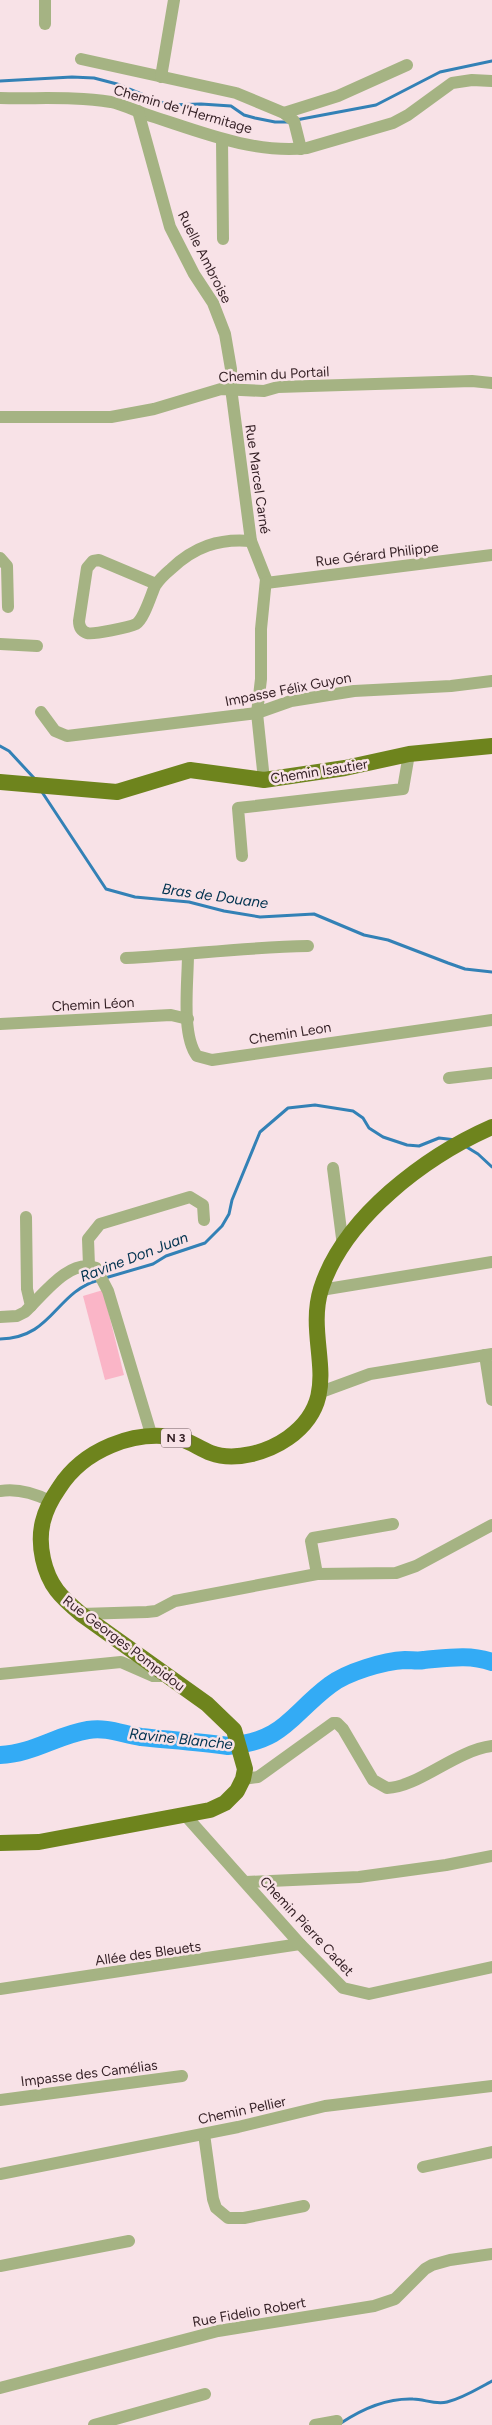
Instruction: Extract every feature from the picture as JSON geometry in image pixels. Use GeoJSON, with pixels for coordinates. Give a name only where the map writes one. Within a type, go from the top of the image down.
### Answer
{"type":"FeatureCollection","features":[{"type":"Feature","properties":{"kind":"main road","name":"Chemin Isautier"},"geometry":{"type":"LineString","coordinates":[[0,782],[117,792],[190,770],[264,780],[345,768],[409,754],[492,746]]}},
{"type":"Feature","properties":{"kind":"main road","name":"Rue Georges Pompidou"},"geometry":{"type":"LineString","coordinates":[[244,1774],[234,1730],[207,1704],[81,1614],[62,1598],[47,1577],[40,1542],[42,1520],[50,1501],[64,1479],[84,1460],[105,1447],[128,1440],[152,1437],[181,1439],[213,1454],[232,1456],[250,1454],[270,1448],[288,1438],[305,1423],[316,1408],[321,1392],[318,1308],[321,1290],[343,1246],[357,1228],[394,1189],[447,1149],[492,1127]]}},
{"type":"Feature","properties":{"kind":"main road"},"geometry":{"type":"LineString","coordinates":[[0,1844],[39,1842],[210,1810],[225,1803],[237,1791],[244,1774]]}},
{"type":"Feature","properties":{"kind":"street"},"geometry":{"type":"LineString","coordinates":[[45,24],[46,0]]}},
{"type":"Feature","properties":{"kind":"street"},"geometry":{"type":"LineString","coordinates":[[161,77],[174,0]]}},
{"type":"Feature","properties":{"kind":"street"},"geometry":{"type":"LineString","coordinates":[[81,59],[236,93],[284,113],[294,121],[301,149]]}},
{"type":"Feature","properties":{"kind":"street"},"geometry":{"type":"LineString","coordinates":[[284,113],[338,96],[407,65]]}},
{"type":"Feature","properties":{"kind":"street","name":"Chemin de l'Hermitage"},"geometry":{"type":"LineString","coordinates":[[0,98],[87,99],[112,102],[222,139],[275,149],[301,149],[393,123],[408,115],[452,83],[472,80],[492,81]]}},
{"type":"Feature","properties":{"kind":"street","name":"Ruelle Ambroise"},"geometry":{"type":"LineString","coordinates":[[138,111],[170,227],[194,274],[213,303],[225,334],[231,369],[231,388]]}},
{"type":"Feature","properties":{"kind":"street"},"geometry":{"type":"LineString","coordinates":[[222,139],[223,239]]}},
{"type":"Feature","properties":{"kind":"street","name":"Chemin du Portail"},"geometry":{"type":"LineString","coordinates":[[0,418],[111,417],[154,409],[231,388],[264,391],[278,387],[472,381],[492,383]]}},
{"type":"Feature","properties":{"kind":"street","name":"Rue Marcel Carné"},"geometry":{"type":"LineString","coordinates":[[231,388],[251,541],[263,567],[266,582],[261,629],[261,679],[257,712],[264,780]]}},
{"type":"Feature","properties":{"kind":"street"},"geometry":{"type":"LineString","coordinates":[[156,584],[99,560],[93,561],[88,565],[79,620],[80,628],[86,632],[93,633],[135,624],[141,618],[156,584],[186,556],[207,544],[236,539],[251,541]]}},
{"type":"Feature","properties":{"kind":"street","name":"Rue Gérard Philippe"},"geometry":{"type":"LineString","coordinates":[[266,582],[492,555]]}},
{"type":"Feature","properties":{"kind":"street"},"geometry":{"type":"LineString","coordinates":[[0,558],[7,566],[8,607]]}},
{"type":"Feature","properties":{"kind":"street"},"geometry":{"type":"LineString","coordinates":[[0,644],[37,646]]}},
{"type":"Feature","properties":{"kind":"street","name":"Impasse Félix Guyon"},"geometry":{"type":"LineString","coordinates":[[40,712],[55,732],[67,736],[257,712],[291,701],[354,691],[450,686],[492,681]]}},
{"type":"Feature","properties":{"kind":"street"},"geometry":{"type":"LineString","coordinates":[[242,856],[238,808],[403,788],[409,754]]}},
{"type":"Feature","properties":{"kind":"street"},"geometry":{"type":"LineString","coordinates":[[126,958],[250,947],[308,946]]}},
{"type":"Feature","properties":{"kind":"street","name":"Chemin Leon"},"geometry":{"type":"LineString","coordinates":[[188,954],[190,1048],[196,1056],[212,1060],[492,1020]]}},
{"type":"Feature","properties":{"kind":"street","name":"Chemin Léon"},"geometry":{"type":"LineString","coordinates":[[0,1024],[171,1015],[188,1019]]}},
{"type":"Feature","properties":{"kind":"street"},"geometry":{"type":"LineString","coordinates":[[449,1078],[492,1073]]}},
{"type":"Feature","properties":{"kind":"street"},"geometry":{"type":"LineString","coordinates":[[333,1168],[343,1246]]}},
{"type":"Feature","properties":{"kind":"street"},"geometry":{"type":"LineString","coordinates":[[89,1266],[88,1239],[100,1224],[190,1197],[203,1205],[204,1220]]}},
{"type":"Feature","properties":{"kind":"street"},"geometry":{"type":"LineString","coordinates":[[26,1217],[27,1289],[31,1306]]}},
{"type":"Feature","properties":{"kind":"street"},"geometry":{"type":"LineString","coordinates":[[321,1290],[492,1262]]}},
{"type":"Feature","properties":{"kind":"street"},"geometry":{"type":"LineString","coordinates":[[0,1317],[17,1316],[31,1306],[68,1272],[80,1266],[96,1268],[108,1291],[152,1437]]}},
{"type":"Feature","properties":{"kind":"street"},"geometry":{"type":"LineString","coordinates":[[321,1392],[370,1374],[488,1355],[492,1400]]}},
{"type":"Feature","properties":{"kind":"street"},"geometry":{"type":"LineString","coordinates":[[0,1491],[10,1490],[34,1493],[50,1501]]}},
{"type":"Feature","properties":{"kind":"street"},"geometry":{"type":"LineString","coordinates":[[317,1574],[311,1541],[313,1538],[393,1524]]}},
{"type":"Feature","properties":{"kind":"street"},"geometry":{"type":"LineString","coordinates":[[81,1614],[156,1611],[175,1601],[317,1574],[396,1573],[416,1566],[492,1525]]}},
{"type":"Feature","properties":{"kind":"street"},"geometry":{"type":"LineString","coordinates":[[0,1674],[121,1662],[153,1676],[166,1676]]}},
{"type":"Feature","properties":{"kind":"street"},"geometry":{"type":"LineString","coordinates":[[244,1774],[258,1778],[332,1723],[337,1723],[343,1729],[373,1780],[386,1788],[403,1785],[463,1754],[492,1746]]}},
{"type":"Feature","properties":{"kind":"street","name":"Chemin Pierre Cadet"},"geometry":{"type":"LineString","coordinates":[[185,1815],[300,1944],[343,1988],[360,1994],[369,1994],[492,1967]]}},
{"type":"Feature","properties":{"kind":"street","name":"Chemin Pierre Cadet"},"geometry":{"type":"LineString","coordinates":[[246,1882],[359,1877],[446,1865],[492,1856]]}},
{"type":"Feature","properties":{"kind":"street","name":"Allée des Bleuets"},"geometry":{"type":"LineString","coordinates":[[0,1990],[300,1944]]}},
{"type":"Feature","properties":{"kind":"street","name":"Impasse des Camélias"},"geometry":{"type":"LineString","coordinates":[[0,2100],[182,2076]]}},
{"type":"Feature","properties":{"kind":"street","name":"Chemin Pellier"},"geometry":{"type":"LineString","coordinates":[[0,2174],[204,2134],[325,2106],[492,2086]]}},
{"type":"Feature","properties":{"kind":"street"},"geometry":{"type":"LineString","coordinates":[[204,2134],[213,2200],[216,2208],[228,2218],[244,2218],[304,2206]]}},
{"type":"Feature","properties":{"kind":"street"},"geometry":{"type":"LineString","coordinates":[[424,2167],[492,2152]]}},
{"type":"Feature","properties":{"kind":"street"},"geometry":{"type":"LineString","coordinates":[[0,2266],[128,2241]]}},
{"type":"Feature","properties":{"kind":"street","name":"Rue Fidelio Robert"},"geometry":{"type":"LineString","coordinates":[[0,2388],[218,2331],[374,2306],[395,2299],[425,2269],[432,2265],[450,2260],[492,2254]]}},
{"type":"Feature","properties":{"kind":"street"},"geometry":{"type":"LineString","coordinates":[[94,2425],[205,2394]]}},
{"type":"Feature","properties":{"kind":"street"},"geometry":{"type":"LineString","coordinates":[[315,2425],[338,2421]]}},
{"type":"Feature","properties":{"kind":"shaded area"},"geometry":{"type":"Polygon","coordinates":[[[103,1290],[124,1375],[105,1380],[83,1296],[103,1290]]]}},
{"type":"Feature","properties":{"kind":"waterway"},"geometry":{"type":"LineString","coordinates":[[296,120],[376,105],[440,72],[492,61]]}},
{"type":"Feature","properties":{"kind":"waterway"},"geometry":{"type":"LineString","coordinates":[[0,81],[72,77],[94,78],[117,84],[168,105],[201,104],[231,106],[244,115],[255,118],[275,122],[290,122]]}},
{"type":"Feature","properties":{"kind":"waterway","name":"Bras de Douane"},"geometry":{"type":"LineString","coordinates":[[0,746],[9,751],[34,778]]}},
{"type":"Feature","properties":{"kind":"waterway","name":"Bras de Douane"},"geometry":{"type":"LineString","coordinates":[[42,792],[106,889],[135,897],[189,902],[224,911],[260,917],[314,914],[364,935],[388,940],[465,969],[492,972]]}},
{"type":"Feature","properties":{"kind":"waterway","name":"Ravine Don Juan"},"geometry":{"type":"LineString","coordinates":[[105,1278],[153,1264],[166,1256],[205,1243],[222,1226],[229,1214],[232,1200],[260,1132],[288,1108],[315,1105],[353,1111],[363,1118],[369,1128],[383,1137],[407,1145],[419,1146],[439,1138],[456,1140]]}},
{"type":"Feature","properties":{"kind":"waterway","name":"Ravine Don Juan"},"geometry":{"type":"LineString","coordinates":[[465,1146],[478,1154],[492,1167]]}},
{"type":"Feature","properties":{"kind":"waterway","name":"Ravine Don Juan"},"geometry":{"type":"LineString","coordinates":[[0,1339],[18,1337],[32,1331],[43,1323],[72,1294],[84,1286],[99,1280]]}},
{"type":"Feature","properties":{"kind":"waterway","name":"Ravine Blanche"},"geometry":{"type":"LineString","coordinates":[[0,1755],[34,1748],[77,1732],[95,1729],[141,1737],[228,1746],[247,1743],[262,1739],[275,1732],[337,1680],[366,1668],[405,1660],[467,1657],[492,1662]]}},
{"type":"Feature","properties":{"kind":"waterway"},"geometry":{"type":"LineString","coordinates":[[341,2423],[357,2413],[384,2402],[403,2399],[438,2403],[447,2402],[464,2396],[492,2381]]}}]}
